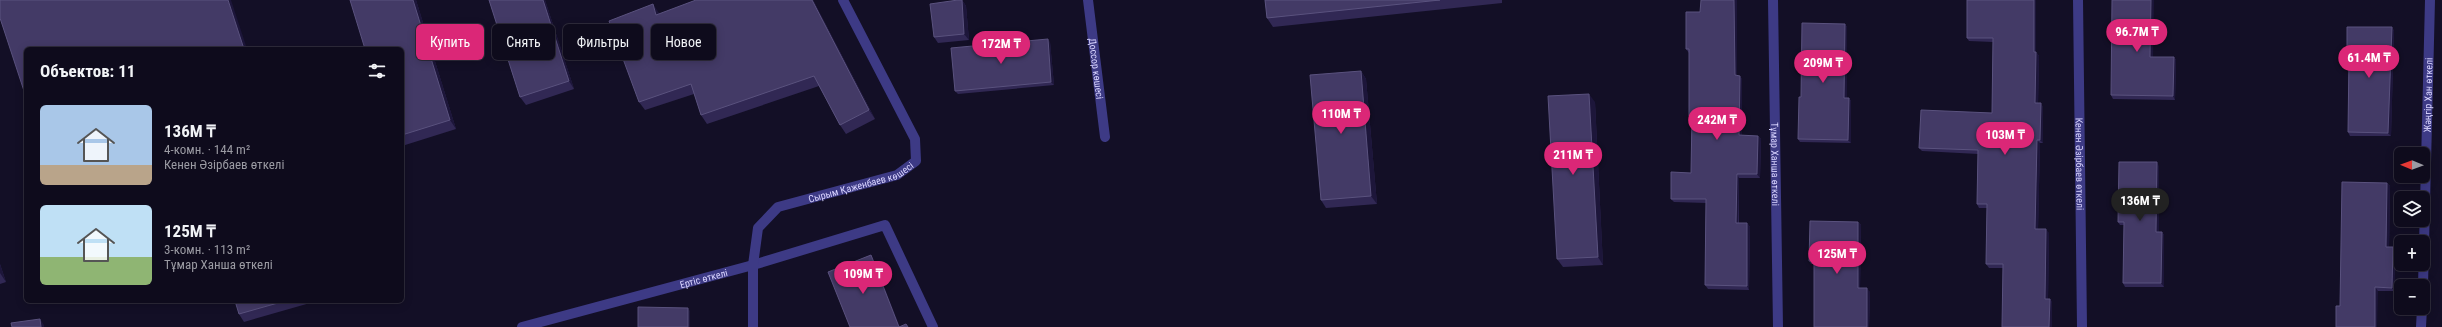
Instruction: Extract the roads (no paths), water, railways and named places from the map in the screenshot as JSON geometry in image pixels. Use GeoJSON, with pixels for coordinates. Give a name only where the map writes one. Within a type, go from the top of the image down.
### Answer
{"type":"FeatureCollection","features":[{"type":"Feature","properties":{"kind":"street","name":"Сырым Қаженбаев көшесі"},"geometry":{"type":"LineString","coordinates":[[753,327],[753,265],[758,228],[778,207],[897,175],[916,161],[915,138],[843,0]]}},
{"type":"Feature","properties":{"kind":"street","name":"Доссор көшесі"},"geometry":{"type":"LineString","coordinates":[[1088,0],[1105,137]]}},
{"type":"Feature","properties":{"kind":"street","name":"Тұмар Ханша өткелі"},"geometry":{"type":"LineString","coordinates":[[1773,0],[1778,327]]}},
{"type":"Feature","properties":{"kind":"street","name":"Кенен Әзірбаев өткелі"},"geometry":{"type":"LineString","coordinates":[[2078,0],[2082,327]]}},
{"type":"Feature","properties":{"kind":"street","name":"Жәңгір Хан өткелі"},"geometry":{"type":"LineString","coordinates":[[2423,279],[2430,0]]}},
{"type":"Feature","properties":{"kind":"street","name":"Ертіс өткелі"},"geometry":{"type":"LineString","coordinates":[[522,327],[753,265],[885,225],[933,327]]}},
{"type":"Feature","properties":{"kind":"street"},"geometry":{"type":"LineString","coordinates":[[2422,315],[2422,327]]}}]}
